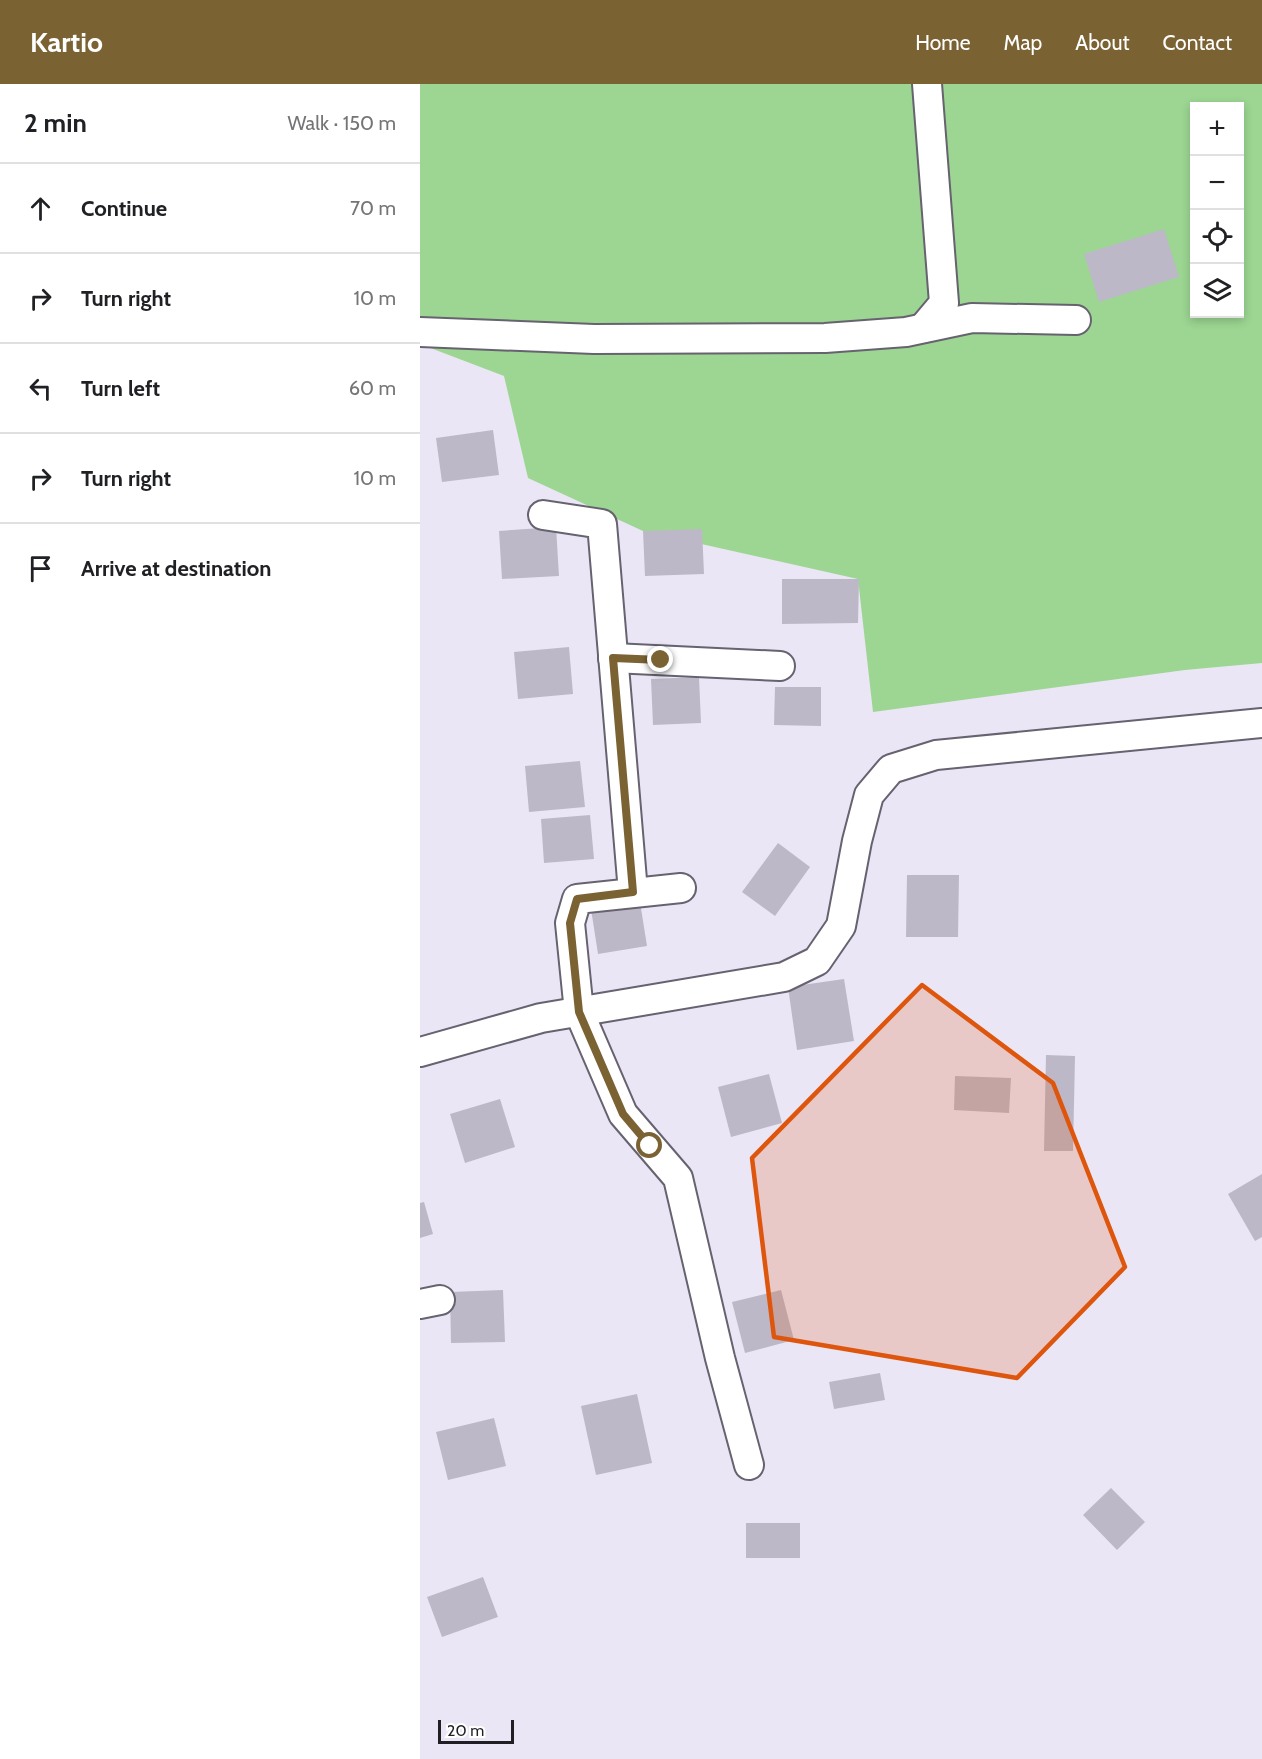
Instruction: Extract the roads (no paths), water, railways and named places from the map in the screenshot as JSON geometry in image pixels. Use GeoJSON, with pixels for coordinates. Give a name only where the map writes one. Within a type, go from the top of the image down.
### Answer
{"type":"FeatureCollection","features":[{"type":"Feature","properties":{"kind":"street"},"geometry":{"type":"LineString","coordinates":[[923,328],[944,303],[927,84]]}},
{"type":"Feature","properties":{"kind":"street"},"geometry":{"type":"LineString","coordinates":[[420,332],[594,339],[814,338],[906,332],[972,318],[1076,320]]}},
{"type":"Feature","properties":{"kind":"street"},"geometry":{"type":"LineString","coordinates":[[543,515],[602,524],[633,892]]}},
{"type":"Feature","properties":{"kind":"street"},"geometry":{"type":"LineString","coordinates":[[613,658],[780,666]]}},
{"type":"Feature","properties":{"kind":"street"},"geometry":{"type":"LineString","coordinates":[[420,1052],[541,1018],[784,977],[817,961],[841,926],[856,841],[869,795],[891,769],[936,755],[1262,723]]}},
{"type":"Feature","properties":{"kind":"street"},"geometry":{"type":"LineString","coordinates":[[681,888],[577,899],[570,923],[579,1012],[623,1114],[678,1178],[720,1358],[749,1465]]}}]}
